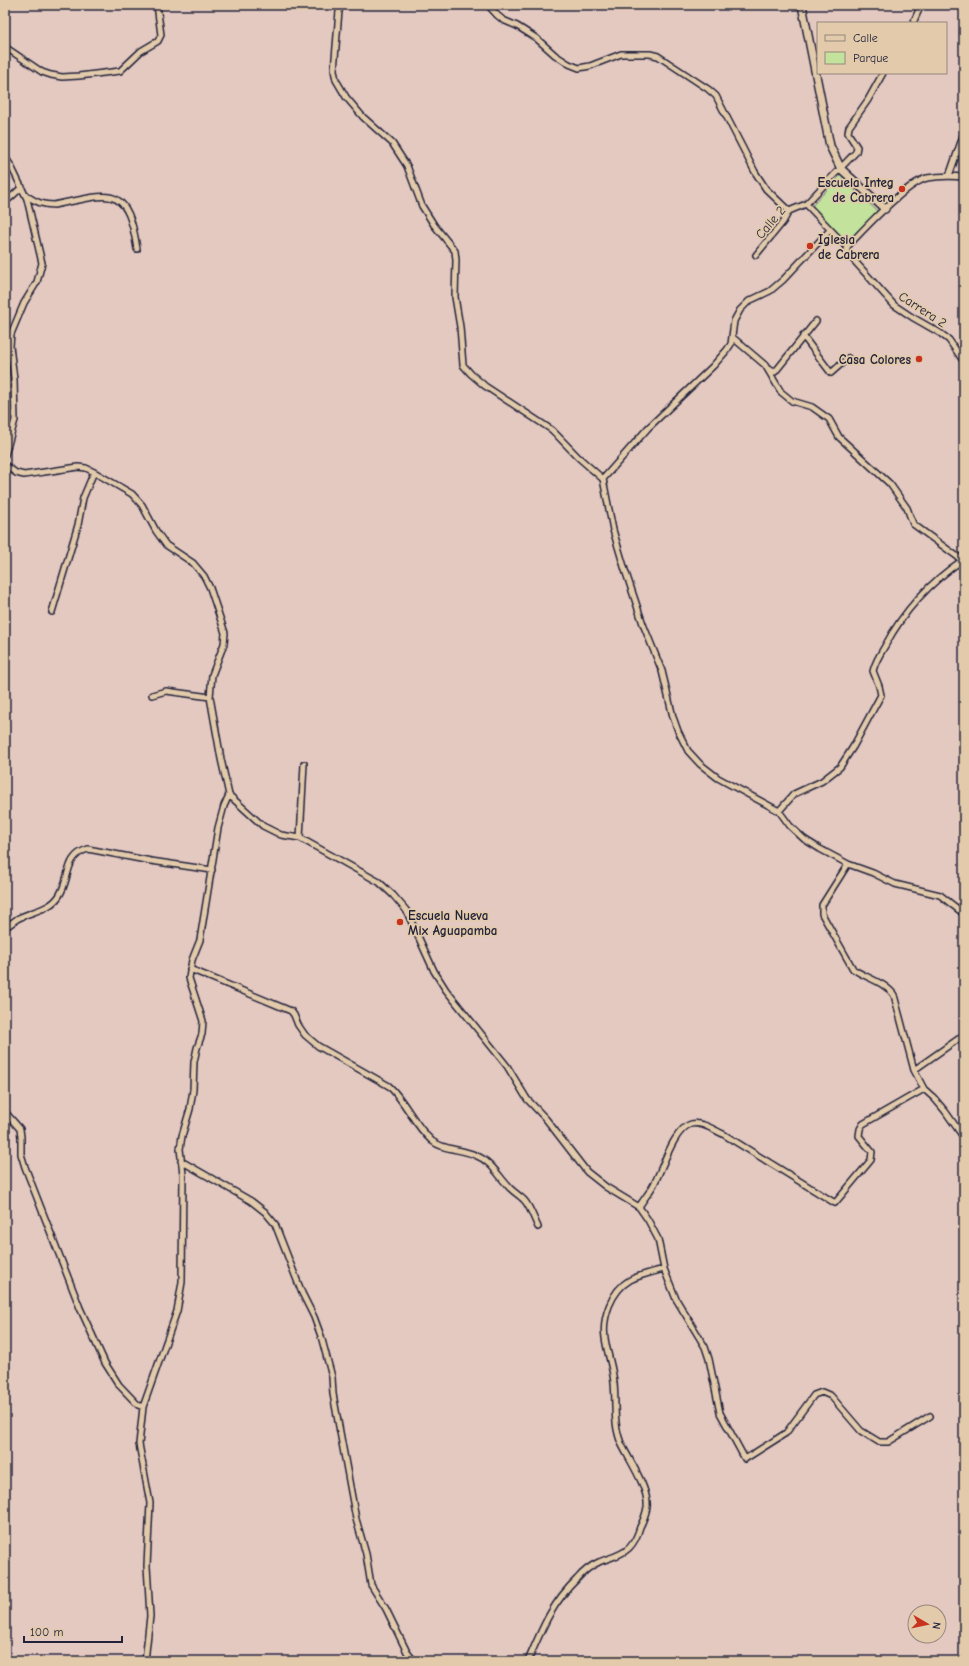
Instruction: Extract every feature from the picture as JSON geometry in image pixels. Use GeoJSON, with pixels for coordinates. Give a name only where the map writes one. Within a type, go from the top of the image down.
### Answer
{"type":"FeatureCollection","features":[{"type":"Feature","properties":{"kind":"street"},"geometry":{"type":"LineString","coordinates":[[5,47],[42,72],[51,75],[62,77],[120,71],[141,51],[158,41],[161,36],[157,5]]}},
{"type":"Feature","properties":{"kind":"street"},"geometry":{"type":"LineString","coordinates":[[342,5],[339,11],[335,55],[334,70],[336,80],[346,96],[363,116],[392,143],[407,166],[416,186],[422,206],[434,225],[455,251],[455,297],[460,327],[463,365],[485,386],[552,430],[578,457],[603,479],[613,530],[625,570],[643,624],[662,671],[675,724],[688,751],[700,764],[718,778],[779,811],[790,826],[804,839],[848,864],[873,872],[895,884],[940,895],[964,914]]}},
{"type":"Feature","properties":{"kind":"street"},"geometry":{"type":"LineString","coordinates":[[488,5],[497,15],[517,26],[568,64],[579,68],[590,66],[620,54],[650,54],[658,56],[708,88],[716,96],[755,172],[766,189],[789,212]]}},
{"type":"Feature","properties":{"kind":"street"},"geometry":{"type":"LineString","coordinates":[[802,5],[825,128],[830,146],[841,169],[885,209]]}},
{"type":"Feature","properties":{"kind":"street"},"geometry":{"type":"LineString","coordinates":[[913,22],[921,5]]}},
{"type":"Feature","properties":{"kind":"street","name":"Calle 2"},"geometry":{"type":"LineString","coordinates":[[756,255],[783,222],[789,212],[806,204],[856,152],[857,147],[848,133],[849,127],[868,100],[882,74]]}},
{"type":"Feature","properties":{"kind":"street"},"geometry":{"type":"LineString","coordinates":[[949,176],[964,133]]}},
{"type":"Feature","properties":{"kind":"street"},"geometry":{"type":"LineString","coordinates":[[5,157],[26,196],[42,264],[37,282],[24,303],[11,334],[10,346],[14,379],[15,420],[5,455]]}},
{"type":"Feature","properties":{"kind":"street"},"geometry":{"type":"LineString","coordinates":[[848,247],[885,209],[917,183],[926,179],[949,176],[964,177]]}},
{"type":"Feature","properties":{"kind":"street"},"geometry":{"type":"LineString","coordinates":[[5,200],[9,199],[22,187]]}},
{"type":"Feature","properties":{"kind":"street"},"geometry":{"type":"LineString","coordinates":[[26,196],[35,202],[46,205],[54,205],[101,195],[113,197],[127,208],[134,228],[137,249]]}},
{"type":"Feature","properties":{"kind":"street","name":"Carrera 2"},"geometry":{"type":"LineString","coordinates":[[806,204],[848,247],[847,252],[887,299],[912,317],[945,336],[964,362]]}},
{"type":"Feature","properties":{"kind":"street"},"geometry":{"type":"LineString","coordinates":[[603,479],[632,448],[648,428],[713,366],[727,350],[731,344],[734,321],[740,310],[749,301],[770,291],[783,280],[830,230]]}},
{"type":"Feature","properties":{"kind":"street"},"geometry":{"type":"LineString","coordinates":[[768,369],[775,372],[816,321]]}},
{"type":"Feature","properties":{"kind":"street"},"geometry":{"type":"LineString","coordinates":[[803,336],[831,373],[848,358]]}},
{"type":"Feature","properties":{"kind":"street"},"geometry":{"type":"LineString","coordinates":[[732,337],[765,365],[781,392],[792,401],[812,407],[829,419],[839,437],[890,484],[907,508],[913,524],[963,559],[947,571],[912,604],[894,628],[873,671],[880,686],[881,695],[853,748],[840,767],[822,781],[794,794],[779,811]]}},
{"type":"Feature","properties":{"kind":"street"},"geometry":{"type":"LineString","coordinates":[[5,465],[16,473],[24,476],[78,467],[86,468],[132,494],[142,505],[156,531],[166,545],[193,564],[204,576],[210,588],[225,633],[224,644],[212,675],[210,696],[229,795],[218,828],[200,940],[190,969],[189,978],[203,1021],[202,1034],[194,1062],[191,1103],[180,1149],[182,1161],[182,1282],[176,1311],[143,1407],[139,1444],[150,1503],[147,1560],[150,1616],[145,1661]]}},
{"type":"Feature","properties":{"kind":"street"},"geometry":{"type":"LineString","coordinates":[[52,612],[78,525],[83,498],[94,472]]}},
{"type":"Feature","properties":{"kind":"street"},"geometry":{"type":"LineString","coordinates":[[152,696],[166,691],[210,696]]}},
{"type":"Feature","properties":{"kind":"street"},"geometry":{"type":"LineString","coordinates":[[300,838],[304,764]]}},
{"type":"Feature","properties":{"kind":"street"},"geometry":{"type":"LineString","coordinates":[[229,795],[263,826],[281,835],[300,838],[379,882],[393,895],[406,910],[434,971],[446,990],[507,1066],[527,1099],[546,1119],[587,1172],[606,1187],[639,1207],[658,1239],[664,1269],[676,1299],[705,1347],[709,1359],[720,1413],[726,1428],[745,1459],[786,1433],[814,1395],[822,1392],[831,1396],[861,1431],[879,1442],[888,1442],[930,1416]]}},
{"type":"Feature","properties":{"kind":"street"},"geometry":{"type":"LineString","coordinates":[[5,928],[17,919],[46,908],[55,902],[60,895],[75,855],[88,848],[212,870]]}},
{"type":"Feature","properties":{"kind":"street"},"geometry":{"type":"LineString","coordinates":[[848,864],[822,905],[822,914],[853,969],[861,975],[885,986],[894,995],[914,1070],[924,1089],[945,1111],[964,1138]]}},
{"type":"Feature","properties":{"kind":"street"},"geometry":{"type":"LineString","coordinates":[[190,969],[201,975],[291,1011],[305,1035],[318,1046],[389,1086],[396,1093],[423,1132],[433,1142],[442,1147],[477,1155],[488,1162],[508,1186],[525,1200],[538,1227]]}},
{"type":"Feature","properties":{"kind":"street"},"geometry":{"type":"LineString","coordinates":[[914,1070],[964,1035]]}},
{"type":"Feature","properties":{"kind":"street"},"geometry":{"type":"LineString","coordinates":[[639,1207],[653,1186],[674,1141],[683,1129],[692,1124],[706,1126],[723,1134],[835,1202],[871,1160],[872,1152],[859,1136],[860,1129],[863,1124],[924,1089]]}},
{"type":"Feature","properties":{"kind":"street"},"geometry":{"type":"LineString","coordinates":[[5,1112],[20,1129],[21,1154],[25,1167],[80,1308],[105,1363],[119,1385],[138,1405],[143,1407]]}},
{"type":"Feature","properties":{"kind":"street"},"geometry":{"type":"LineString","coordinates":[[182,1161],[252,1201],[265,1212],[275,1224],[302,1293],[314,1317],[330,1370],[356,1519],[366,1554],[372,1585],[386,1609],[407,1652],[414,1661]]}},
{"type":"Feature","properties":{"kind":"street"},"geometry":{"type":"LineString","coordinates":[[528,1661],[538,1634],[553,1607],[576,1579],[587,1569],[598,1562],[616,1556],[629,1548],[643,1520],[647,1506],[646,1497],[621,1441],[617,1428],[614,1382],[605,1339],[604,1325],[608,1309],[614,1296],[621,1287],[630,1280],[664,1269]]}},
{"type":"Feature","properties":{"kind":"green space"},"geometry":{"type":"Polygon","coordinates":[[[840,176],[877,211],[848,243],[811,207],[840,176]]]}},
{"type":"Feature","properties":{"kind":"place","name":"Escuela Integ de Cabrera"},"geometry":{"type":"Point","coordinates":[902,189]}},
{"type":"Feature","properties":{"kind":"place","name":"Iglesia de Cabrera"},"geometry":{"type":"Point","coordinates":[810,246]}},
{"type":"Feature","properties":{"kind":"place","name":"Casa Colores"},"geometry":{"type":"Point","coordinates":[919,359]}},
{"type":"Feature","properties":{"kind":"place","name":"Escuela Nueva Mix Aguapamba"},"geometry":{"type":"Point","coordinates":[400,922]}}]}
